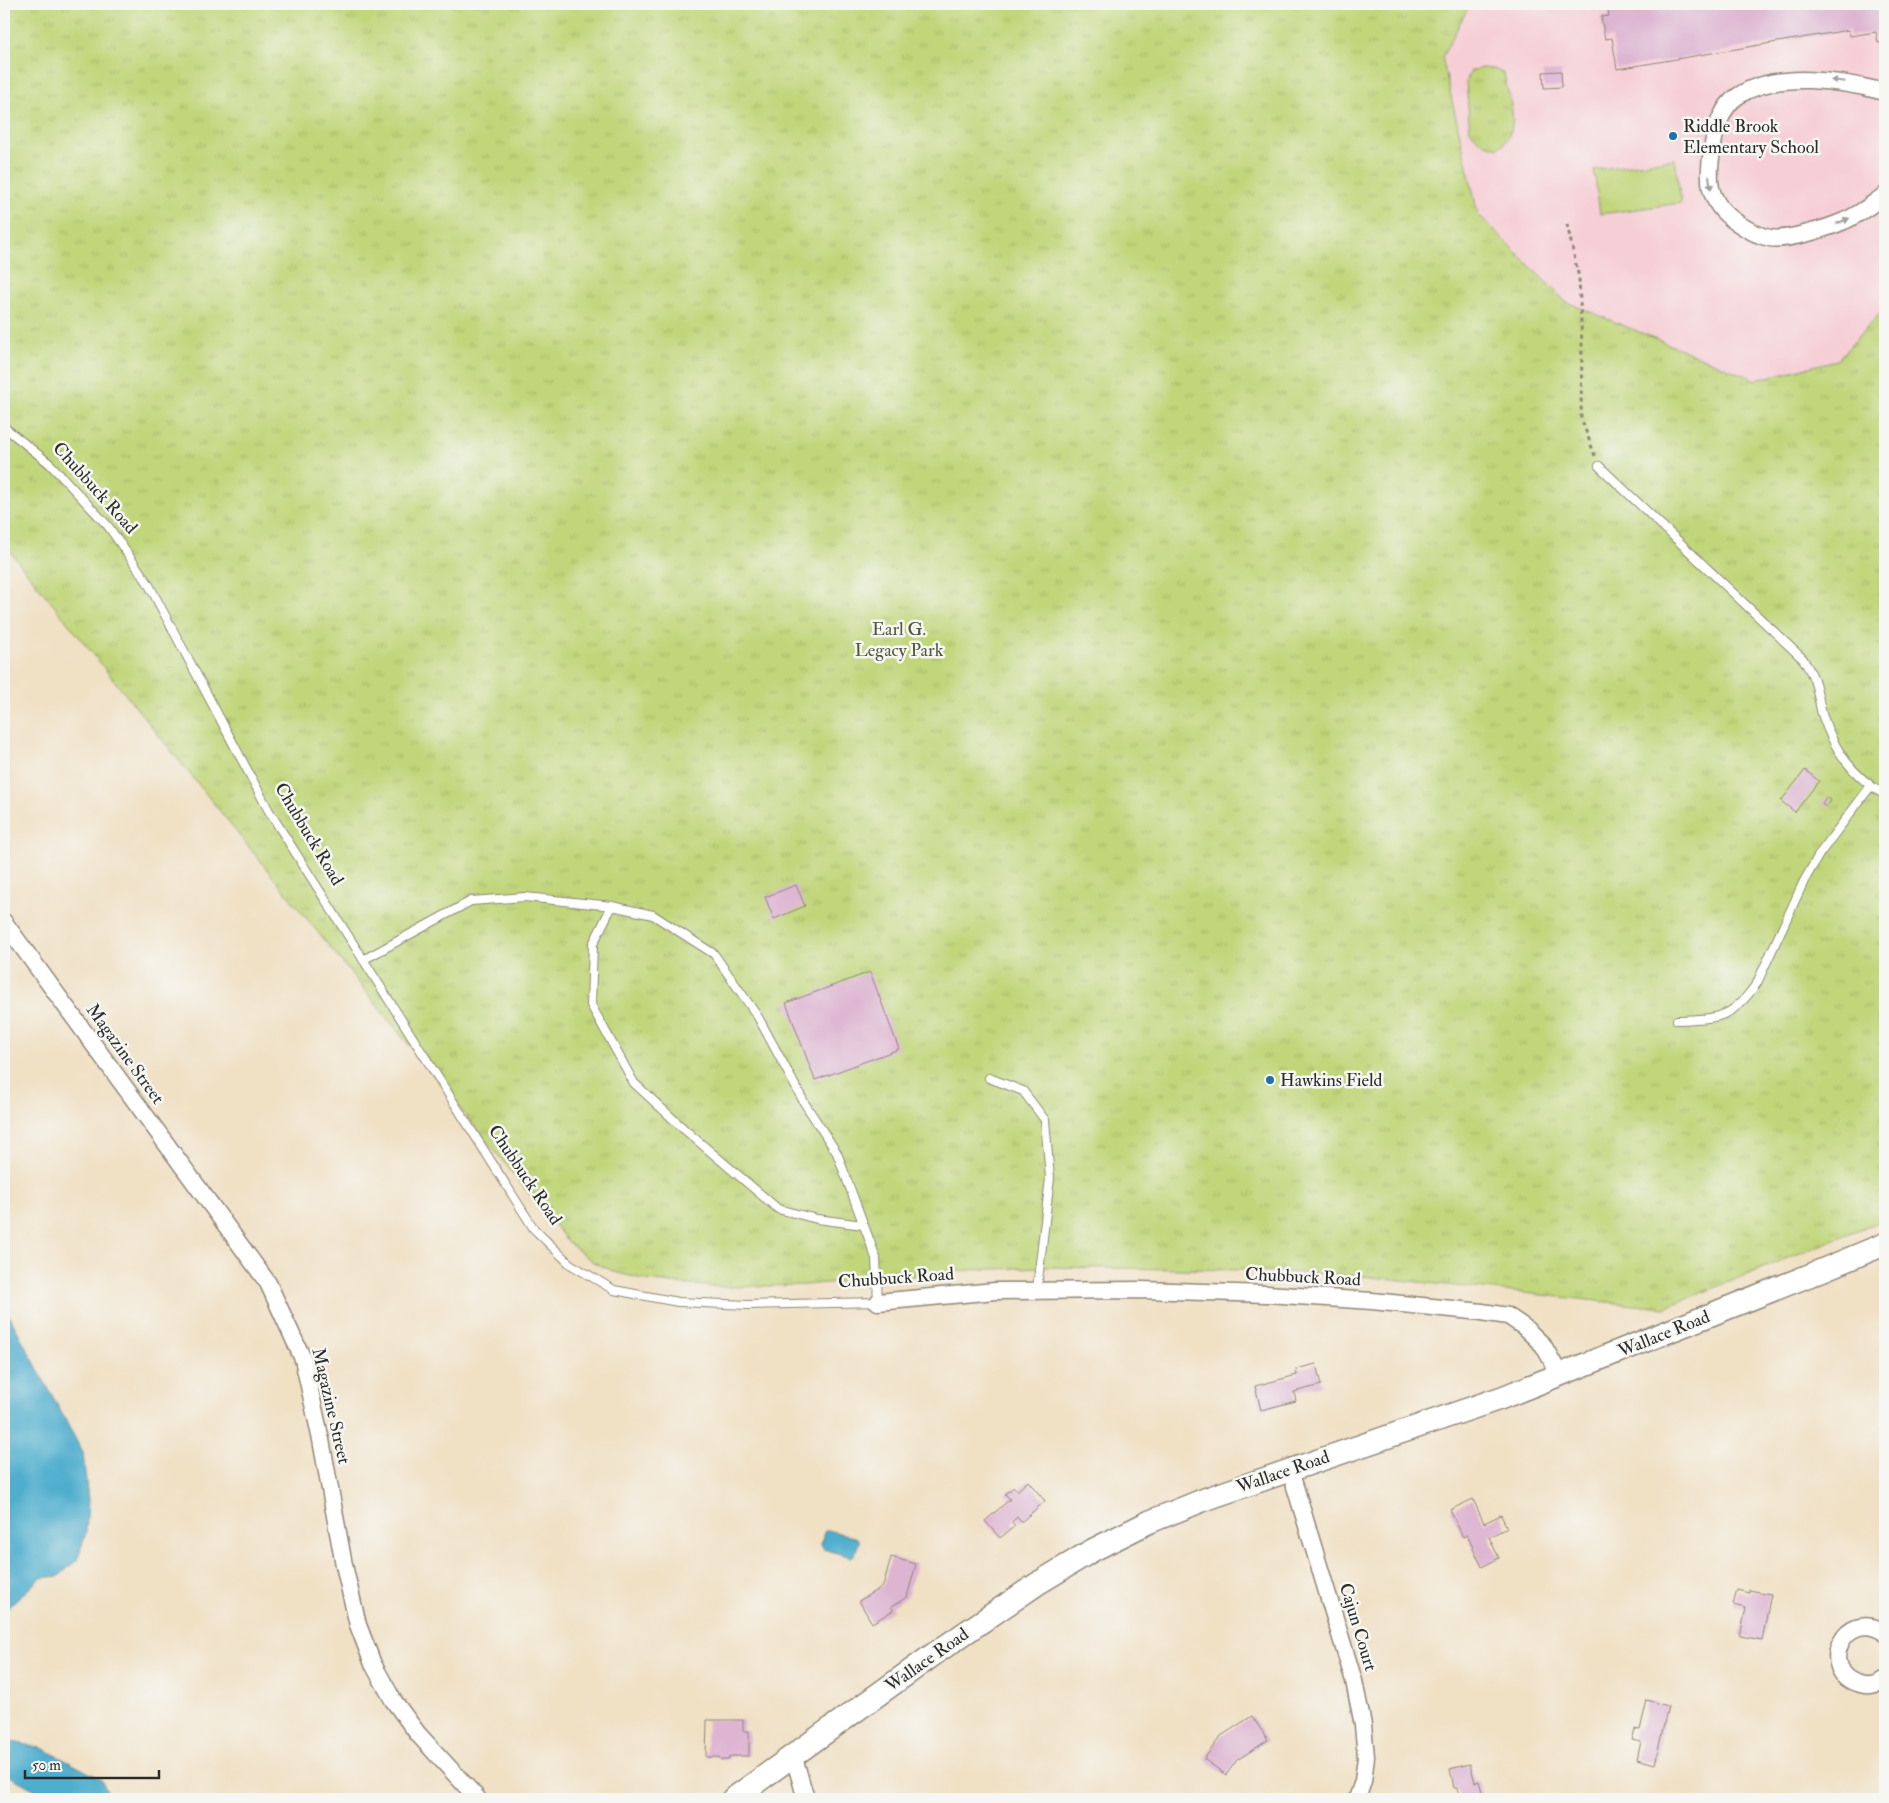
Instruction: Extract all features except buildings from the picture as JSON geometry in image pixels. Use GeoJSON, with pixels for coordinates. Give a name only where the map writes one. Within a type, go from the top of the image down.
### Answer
{"type":"FeatureCollection","features":[{"type":"Feature","properties":{"kind":"street"},"geometry":{"type":"LineString","coordinates":[[1885,92],[1844,82],[1796,80],[1763,85],[1737,96],[1722,116],[1714,137],[1709,177],[1715,201],[1722,210],[1748,230],[1770,238],[1792,237],[1844,221],[1885,195]]}},
{"type":"Feature","properties":{"kind":"street","name":"Magazine Street"},"geometry":{"type":"LineString","coordinates":[[4,922],[268,1283],[302,1359],[321,1440],[344,1565],[358,1625],[373,1664],[393,1700],[418,1734],[478,1799]]}},
{"type":"Feature","properties":{"kind":"street","name":"Wallace Road"},"geometry":{"type":"LineString","coordinates":[[733,1799],[793,1754],[1032,1588],[1093,1550],[1149,1522],[1206,1499],[1384,1439],[1560,1375],[1885,1244]]}},
{"type":"Feature","properties":{"kind":"street","name":"Chubbuck Road"},"geometry":{"type":"LineString","coordinates":[[878,1302],[995,1291],[1142,1290],[1267,1294],[1491,1313],[1508,1316],[1524,1327],[1543,1345],[1560,1375]]}},
{"type":"Feature","properties":{"kind":"street","name":"Cajun Court"},"geometry":{"type":"LineString","coordinates":[[1290,1470],[1356,1690],[1363,1725],[1366,1757],[1363,1781],[1357,1799]]}},
{"type":"Feature","properties":{"kind":"street"},"geometry":{"type":"LineString","coordinates":[[1885,1632],[1875,1627],[1866,1626],[1848,1632],[1841,1640],[1837,1660],[1840,1669],[1854,1683],[1864,1686],[1874,1685],[1885,1679]]}},
{"type":"Feature","properties":{"kind":"street"},"geometry":{"type":"LineString","coordinates":[[793,1754],[806,1799]]}},
{"type":"Feature","properties":{"kind":"lane","name":"Chubbuck Road"},"geometry":{"type":"LineString","coordinates":[[4,427],[50,464],[108,526],[148,583],[269,811],[534,1229],[570,1264],[614,1290],[678,1302],[748,1304],[878,1302]]}},
{"type":"Feature","properties":{"kind":"lane"},"geometry":{"type":"LineString","coordinates":[[1599,466],[1803,659],[1814,679],[1822,713],[1833,742],[1846,763],[1870,787],[1885,795]]}},
{"type":"Feature","properties":{"kind":"lane"},"geometry":{"type":"LineString","coordinates":[[1677,1020],[1713,1018],[1724,1015],[1747,998],[1757,983],[1804,881],[1820,853],[1870,787]]}},
{"type":"Feature","properties":{"kind":"lane"},"geometry":{"type":"LineString","coordinates":[[363,960],[471,901],[525,897],[612,906],[654,916],[714,954],[758,1017],[805,1104],[837,1153],[876,1258],[878,1302]]}},
{"type":"Feature","properties":{"kind":"lane"},"geometry":{"type":"LineString","coordinates":[[612,906],[593,944],[591,1005],[634,1083],[685,1130],[778,1209],[817,1219],[863,1225]]}},
{"type":"Feature","properties":{"kind":"lane"},"geometry":{"type":"LineString","coordinates":[[989,1078],[1024,1091],[1045,1120],[1050,1178],[1037,1290]]}},
{"type":"Feature","properties":{"kind":"path"},"geometry":{"type":"LineString","coordinates":[[1567,224],[1579,278],[1582,346],[1581,418],[1599,466]]}},
{"type":"Feature","properties":{"kind":"shaded area","name":"Riddle Brook Elementary School"},"geometry":{"type":"Polygon","coordinates":[[[1470,4],[1885,4],[1885,308],[1837,360],[1756,380],[1566,302],[1478,214],[1442,57],[1470,4]]]}},
{"type":"Feature","properties":{"kind":"green space","name":"Earl G. Legacy Park"},"geometry":{"type":"Polygon","coordinates":[[[4,4],[1470,4],[1442,57],[1478,214],[1566,302],[1756,380],[1837,360],[1885,308],[1885,1219],[1664,1308],[1362,1276],[1246,1270],[1042,1267],[970,1270],[804,1285],[729,1287],[647,1280],[618,1273],[593,1262],[569,1243],[4,544],[4,4]]]}},
{"type":"Feature","properties":{"kind":"green space"},"geometry":{"type":"Polygon","coordinates":[[[1481,68],[1494,69],[1504,74],[1511,104],[1512,124],[1510,132],[1506,141],[1498,148],[1482,143],[1470,131],[1466,82],[1471,71],[1481,68]]]}},
{"type":"Feature","properties":{"kind":"green space"},"geometry":{"type":"Polygon","coordinates":[[[1675,159],[1681,203],[1600,214],[1594,170],[1675,159]]]}},
{"type":"Feature","properties":{"kind":"water"},"geometry":{"type":"Polygon","coordinates":[[[4,1306],[83,1453],[88,1500],[86,1533],[77,1560],[59,1576],[40,1578],[4,1612],[4,1306]]]}},
{"type":"Feature","properties":{"kind":"water"},"geometry":{"type":"Polygon","coordinates":[[[828,1530],[857,1538],[859,1542],[855,1554],[851,1557],[823,1549],[821,1545],[824,1532],[828,1530]]]}},
{"type":"Feature","properties":{"kind":"water"},"geometry":{"type":"Polygon","coordinates":[[[4,1735],[13,1742],[42,1748],[101,1779],[111,1799],[61,1799],[43,1794],[4,1773],[4,1735]]]}},
{"type":"Feature","properties":{"kind":"place","name":"Riddle Brook Elementary School"},"geometry":{"type":"Point","coordinates":[1673,136]}},
{"type":"Feature","properties":{"kind":"place","name":"Hawkins Field"},"geometry":{"type":"Point","coordinates":[1270,1080]}}]}
